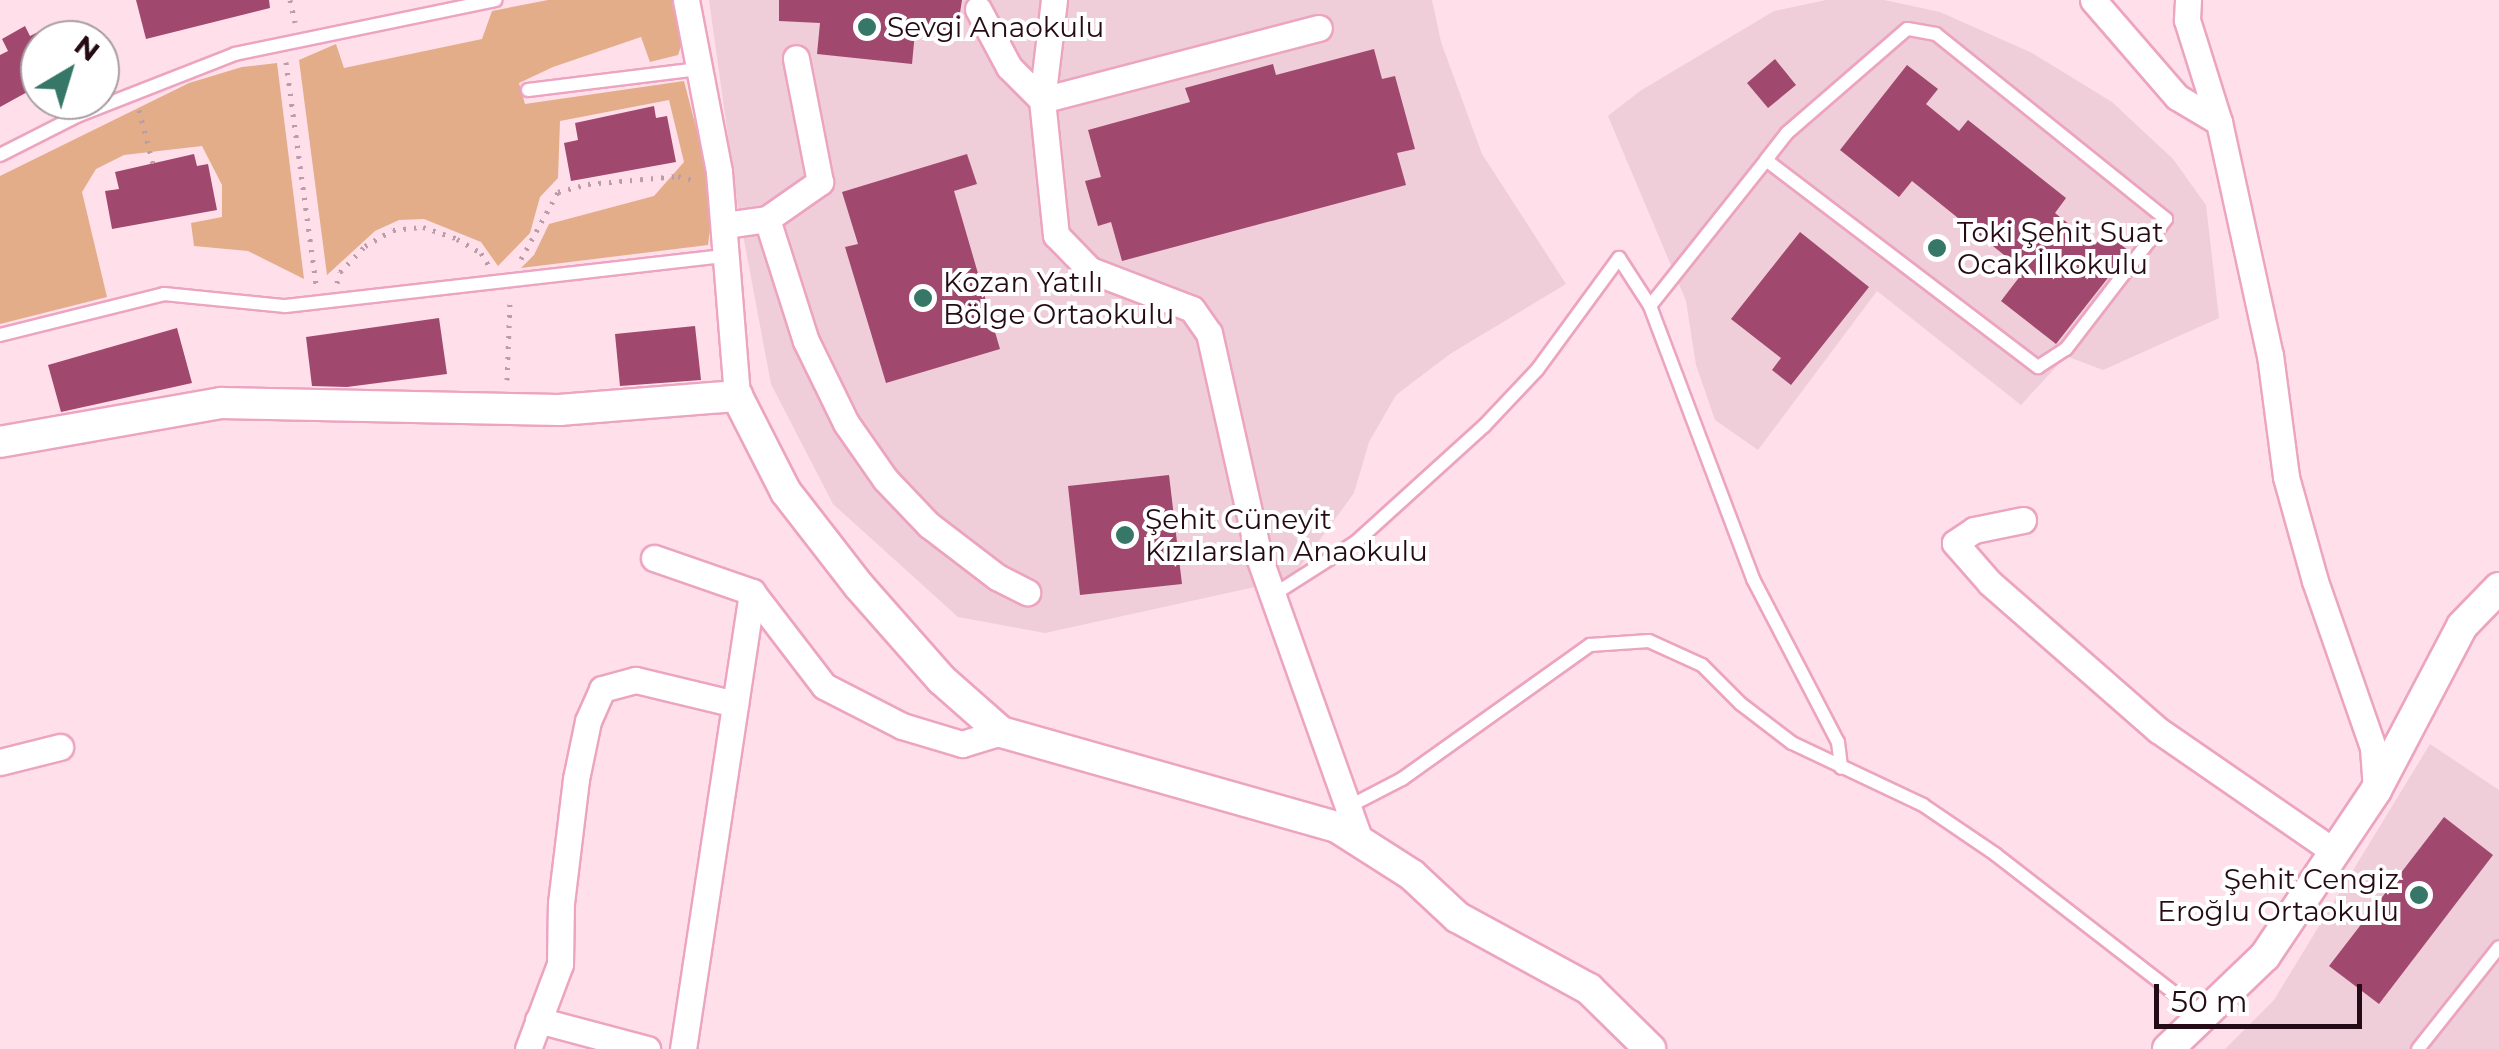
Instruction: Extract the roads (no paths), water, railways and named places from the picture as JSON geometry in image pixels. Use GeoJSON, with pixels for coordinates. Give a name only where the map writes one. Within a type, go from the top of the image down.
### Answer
{"type":"FeatureCollection","features":[{"type":"Feature","properties":{"kind":"street"},"geometry":{"type":"LineString","coordinates":[[686,0],[720,186],[729,256],[737,396],[786,492],[859,586],[942,680],[1001,732],[1337,827],[1412,875],[1457,917],[1590,988],[1650,1049]]}},
{"type":"Feature","properties":{"kind":"street"},"geometry":{"type":"LineString","coordinates":[[1054,0],[1042,100],[1056,235],[1090,270],[1192,309],[1209,333],[1226,398],[1241,490],[1273,595],[1360,842]]}},
{"type":"Feature","properties":{"kind":"street"},"geometry":{"type":"LineString","coordinates":[[2093,0],[2177,97],[2218,122]]}},
{"type":"Feature","properties":{"kind":"street"},"geometry":{"type":"LineString","coordinates":[[2188,0],[2187,20],[2218,122],[2270,354],[2286,477],[2316,581],[2374,748],[2376,790]]}},
{"type":"Feature","properties":{"kind":"street"},"geometry":{"type":"LineString","coordinates":[[978,9],[1010,67],[1042,100]]}},
{"type":"Feature","properties":{"kind":"street"},"geometry":{"type":"LineString","coordinates":[[1042,100],[1319,28]]}},
{"type":"Feature","properties":{"kind":"street"},"geometry":{"type":"LineString","coordinates":[[725,225],[767,220],[820,182],[796,58]]}},
{"type":"Feature","properties":{"kind":"street"},"geometry":{"type":"LineString","coordinates":[[767,220],[806,341],[846,423],[885,479],[929,525],[997,577],[1027,592]]}},
{"type":"Feature","properties":{"kind":"street"},"geometry":{"type":"LineString","coordinates":[[0,442],[221,403],[559,410],[737,396]]}},
{"type":"Feature","properties":{"kind":"street"},"geometry":{"type":"LineString","coordinates":[[2023,520],[1974,530],[1955,543],[1990,583],[2158,730],[2335,852]]}},
{"type":"Feature","properties":{"kind":"street"},"geometry":{"type":"LineString","coordinates":[[654,558],[752,592],[824,686],[902,726],[962,744],[1001,732]]}},
{"type":"Feature","properties":{"kind":"street"},"geometry":{"type":"LineString","coordinates":[[2168,1049],[2265,956],[2376,790],[2462,626],[2499,588]]}},
{"type":"Feature","properties":{"kind":"street"},"geometry":{"type":"LineString","coordinates":[[683,1049],[752,592]]}},
{"type":"Feature","properties":{"kind":"street"},"geometry":{"type":"LineString","coordinates":[[528,1049],[560,964],[561,903],[576,778],[588,721],[602,689],[636,680],[735,704]]}},
{"type":"Feature","properties":{"kind":"street"},"geometry":{"type":"LineString","coordinates":[[0,762],[60,748]]}},
{"type":"Feature","properties":{"kind":"street"},"geometry":{"type":"LineString","coordinates":[[538,1020],[646,1049]]}},
{"type":"Feature","properties":{"kind":"lane"},"geometry":{"type":"LineString","coordinates":[[0,155],[134,93],[235,54],[495,0]]}},
{"type":"Feature","properties":{"kind":"lane"},"geometry":{"type":"LineString","coordinates":[[1650,306],[1787,133],[1906,28],[1936,34],[2166,219],[2066,349],[2038,367],[1766,160]]}},
{"type":"Feature","properties":{"kind":"lane"},"geometry":{"type":"LineString","coordinates":[[528,90],[699,69]]}},
{"type":"Feature","properties":{"kind":"lane"},"geometry":{"type":"LineString","coordinates":[[0,336],[164,294],[284,306],[729,256]]}},
{"type":"Feature","properties":{"kind":"lane"},"geometry":{"type":"LineString","coordinates":[[1273,595],[1356,542],[1484,426],[1537,370],[1619,258],[1650,306],[1753,579],[1838,742],[1841,768]]}},
{"type":"Feature","properties":{"kind":"lane"},"geometry":{"type":"LineString","coordinates":[[1348,807],[1402,779],[1590,644],[1609,640],[1649,641],[1685,654],[1769,727],[1841,768],[1923,805],[1995,854],[2204,1017]]}},
{"type":"Feature","properties":{"kind":"lane"},"geometry":{"type":"LineString","coordinates":[[2418,1049],[2499,947]]}},
{"type":"Feature","properties":{"kind":"place","name":"Sevgi Anaokulu"},"geometry":{"type":"Point","coordinates":[867,27]}},
{"type":"Feature","properties":{"kind":"place","name":"Toki Şehit Suat Ocak İlkokulu"},"geometry":{"type":"Point","coordinates":[1937,248]}},
{"type":"Feature","properties":{"kind":"place","name":"Kozan Yatılı Bölge Ortaokulu"},"geometry":{"type":"Point","coordinates":[923,298]}},
{"type":"Feature","properties":{"kind":"place","name":"Şehit Cüneyit Kızılarslan Anaokulu"},"geometry":{"type":"Point","coordinates":[1125,535]}},
{"type":"Feature","properties":{"kind":"place","name":"Şehit Cengiz Eroğlu Ortaokulu"},"geometry":{"type":"Point","coordinates":[2419,895]}}]}
